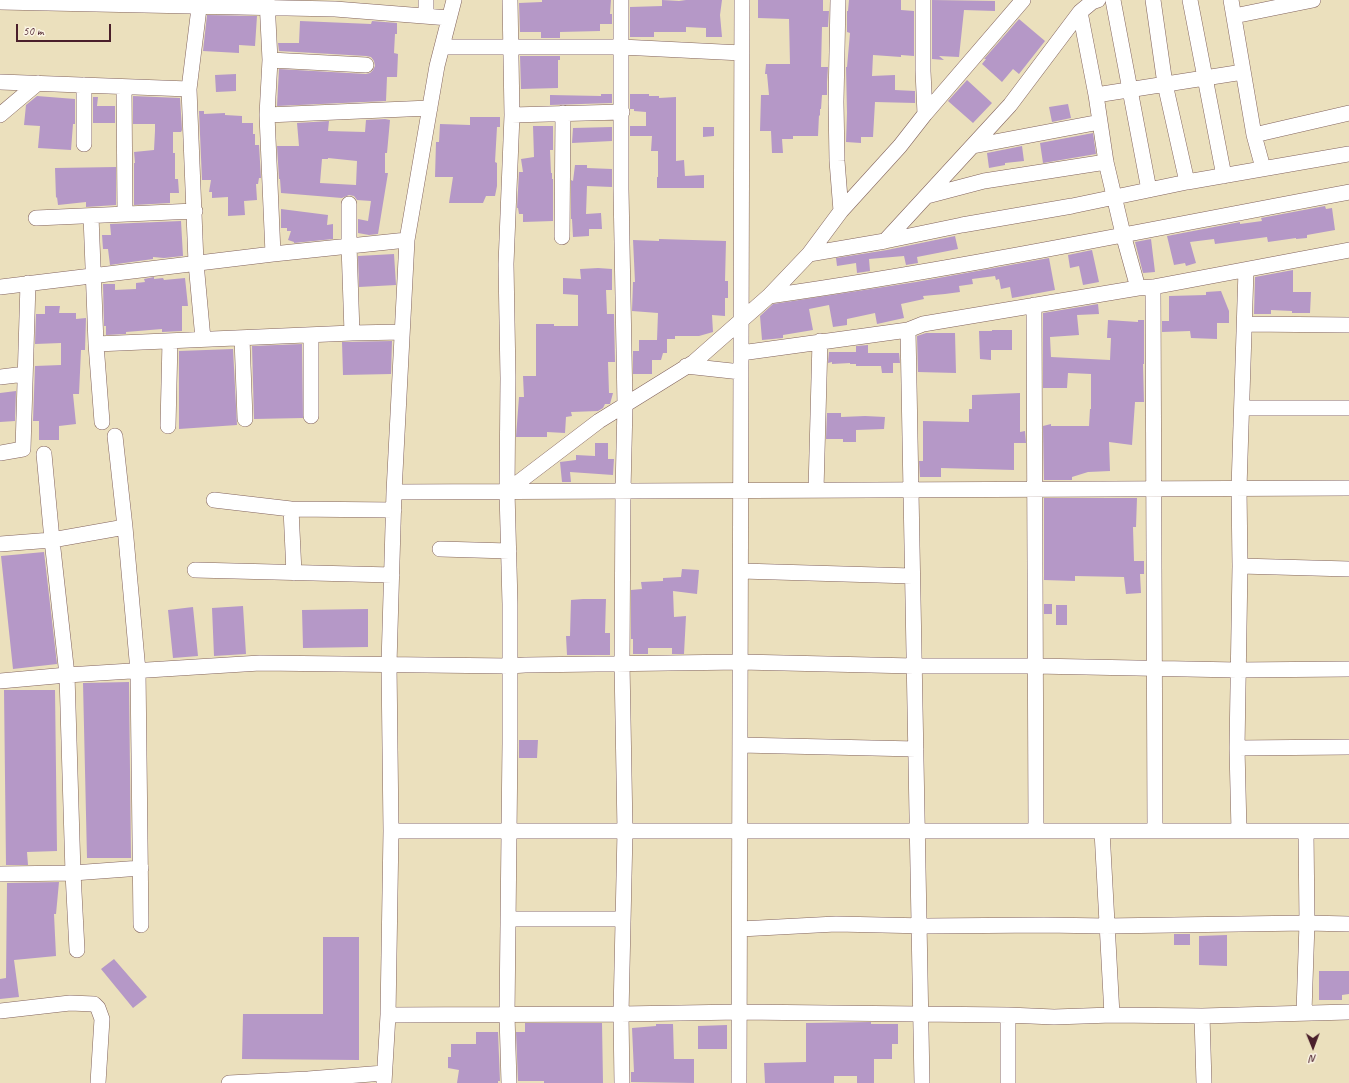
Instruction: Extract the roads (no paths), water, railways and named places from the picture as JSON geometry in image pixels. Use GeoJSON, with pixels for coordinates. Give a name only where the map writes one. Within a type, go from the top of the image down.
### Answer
{"type":"FeatureCollection","features":[{"type":"Feature","properties":{"kind":"street"},"geometry":{"type":"LineString","coordinates":[[426,0],[426,16]]}},
{"type":"Feature","properties":{"kind":"street"},"geometry":{"type":"LineString","coordinates":[[229,1083],[384,1078],[388,1015],[391,831],[389,664],[394,492],[402,332],[408,240],[437,66],[454,0]]}},
{"type":"Feature","properties":{"kind":"street"},"geometry":{"type":"LineString","coordinates":[[509,1083],[507,1015],[510,743],[509,551],[506,491],[508,378],[506,264],[512,115],[510,0]]}},
{"type":"Feature","properties":{"kind":"street"},"geometry":{"type":"LineString","coordinates":[[621,0],[621,189],[625,405],[622,663],[625,831],[622,919],[622,1083]]}},
{"type":"Feature","properties":{"kind":"street"},"geometry":{"type":"LineString","coordinates":[[740,1083],[742,0]]}},
{"type":"Feature","properties":{"kind":"street"},"geometry":{"type":"LineString","coordinates":[[838,0],[836,102],[837,161],[841,211]]}},
{"type":"Feature","properties":{"kind":"street"},"geometry":{"type":"LineString","coordinates":[[924,0],[923,71],[925,114]]}},
{"type":"Feature","properties":{"kind":"street"},"geometry":{"type":"LineString","coordinates":[[1010,0],[1010,15]]}},
{"type":"Feature","properties":{"kind":"street"},"geometry":{"type":"LineString","coordinates":[[506,491],[599,421],[694,362],[769,296],[809,254],[841,211],[900,146],[925,114],[1023,0]]}},
{"type":"Feature","properties":{"kind":"street"},"geometry":{"type":"LineString","coordinates":[[885,241],[1010,105],[1080,12],[1092,2],[1098,0]]}},
{"type":"Feature","properties":{"kind":"street"},"geometry":{"type":"LineString","coordinates":[[1112,0],[1149,190]]}},
{"type":"Feature","properties":{"kind":"street"},"geometry":{"type":"LineString","coordinates":[[1153,0],[1165,84],[1187,182]]}},
{"type":"Feature","properties":{"kind":"street"},"geometry":{"type":"LineString","coordinates":[[1190,0],[1224,176]]}},
{"type":"Feature","properties":{"kind":"street"},"geometry":{"type":"LineString","coordinates":[[1231,0],[1254,135],[1263,168]]}},
{"type":"Feature","properties":{"kind":"street"},"geometry":{"type":"LineString","coordinates":[[1234,16],[1313,0]]}},
{"type":"Feature","properties":{"kind":"street"},"geometry":{"type":"LineString","coordinates":[[0,2],[335,4],[449,18]]}},
{"type":"Feature","properties":{"kind":"street"},"geometry":{"type":"LineString","coordinates":[[199,4],[189,89],[196,263],[203,339]]}},
{"type":"Feature","properties":{"kind":"street"},"geometry":{"type":"LineString","coordinates":[[267,4],[270,60],[268,115],[273,254]]}},
{"type":"Feature","properties":{"kind":"street"},"geometry":{"type":"LineString","coordinates":[[1080,12],[1096,95],[1106,162],[1114,197],[1123,234],[1146,287],[1154,489],[1155,831]]}},
{"type":"Feature","properties":{"kind":"street"},"geometry":{"type":"LineString","coordinates":[[442,47],[622,47],[742,54]]}},
{"type":"Feature","properties":{"kind":"street"},"geometry":{"type":"LineString","coordinates":[[270,60],[366,65]]}},
{"type":"Feature","properties":{"kind":"street"},"geometry":{"type":"LineString","coordinates":[[1096,95],[1243,72]]}},
{"type":"Feature","properties":{"kind":"street"},"geometry":{"type":"LineString","coordinates":[[0,82],[189,89]]}},
{"type":"Feature","properties":{"kind":"street"},"geometry":{"type":"LineString","coordinates":[[0,115],[38,84]]}},
{"type":"Feature","properties":{"kind":"street"},"geometry":{"type":"LineString","coordinates":[[84,85],[84,144]]}},
{"type":"Feature","properties":{"kind":"street"},"geometry":{"type":"LineString","coordinates":[[124,87],[125,214]]}},
{"type":"Feature","properties":{"kind":"street"},"geometry":{"type":"LineString","coordinates":[[268,115],[430,108]]}},
{"type":"Feature","properties":{"kind":"street"},"geometry":{"type":"LineString","coordinates":[[512,115],[622,112]]}},
{"type":"Feature","properties":{"kind":"street"},"geometry":{"type":"LineString","coordinates":[[562,237],[563,113]]}},
{"type":"Feature","properties":{"kind":"street"},"geometry":{"type":"LineString","coordinates":[[1254,135],[1349,113]]}},
{"type":"Feature","properties":{"kind":"street"},"geometry":{"type":"LineString","coordinates":[[972,146],[1100,122]]}},
{"type":"Feature","properties":{"kind":"street"},"geometry":{"type":"LineString","coordinates":[[809,254],[885,241],[1187,182],[1349,154]]}},
{"type":"Feature","properties":{"kind":"street"},"geometry":{"type":"LineString","coordinates":[[927,196],[984,181],[1106,162]]}},
{"type":"Feature","properties":{"kind":"street"},"geometry":{"type":"LineString","coordinates":[[769,296],[869,282],[982,262],[1349,192]]}},
{"type":"Feature","properties":{"kind":"street"},"geometry":{"type":"LineString","coordinates":[[349,204],[352,333]]}},
{"type":"Feature","properties":{"kind":"street"},"geometry":{"type":"LineString","coordinates":[[36,218],[195,211]]}},
{"type":"Feature","properties":{"kind":"street"},"geometry":{"type":"LineString","coordinates":[[92,216],[96,344],[102,422]]}},
{"type":"Feature","properties":{"kind":"street"},"geometry":{"type":"LineString","coordinates":[[0,287],[94,274],[349,245],[408,240]]}},
{"type":"Feature","properties":{"kind":"street"},"geometry":{"type":"LineString","coordinates":[[742,353],[908,330],[923,324],[1246,270],[1349,250]]}},
{"type":"Feature","properties":{"kind":"street"},"geometry":{"type":"LineString","coordinates":[[1239,831],[1237,748],[1240,566],[1239,488],[1246,270]]}},
{"type":"Feature","properties":{"kind":"street"},"geometry":{"type":"LineString","coordinates":[[0,452],[23,449],[28,283]]}},
{"type":"Feature","properties":{"kind":"street"},"geometry":{"type":"LineString","coordinates":[[1034,305],[1036,831]]}},
{"type":"Feature","properties":{"kind":"street"},"geometry":{"type":"LineString","coordinates":[[1245,324],[1349,325]]}},
{"type":"Feature","properties":{"kind":"street"},"geometry":{"type":"LineString","coordinates":[[908,330],[922,1083]]}},
{"type":"Feature","properties":{"kind":"street"},"geometry":{"type":"LineString","coordinates":[[96,344],[402,332]]}},
{"type":"Feature","properties":{"kind":"street"},"geometry":{"type":"LineString","coordinates":[[311,335],[311,416]]}},
{"type":"Feature","properties":{"kind":"street"},"geometry":{"type":"LineString","coordinates":[[242,338],[245,419]]}},
{"type":"Feature","properties":{"kind":"street"},"geometry":{"type":"LineString","coordinates":[[816,490],[820,341]]}},
{"type":"Feature","properties":{"kind":"street"},"geometry":{"type":"LineString","coordinates":[[168,426],[170,342]]}},
{"type":"Feature","properties":{"kind":"street"},"geometry":{"type":"LineString","coordinates":[[686,366],[741,372]]}},
{"type":"Feature","properties":{"kind":"street"},"geometry":{"type":"LineString","coordinates":[[0,377],[25,374]]}},
{"type":"Feature","properties":{"kind":"street"},"geometry":{"type":"LineString","coordinates":[[1242,408],[1349,408]]}},
{"type":"Feature","properties":{"kind":"street"},"geometry":{"type":"LineString","coordinates":[[116,436],[138,671],[142,925]]}},
{"type":"Feature","properties":{"kind":"street"},"geometry":{"type":"LineString","coordinates":[[44,454],[66,675],[77,950]]}},
{"type":"Feature","properties":{"kind":"street"},"geometry":{"type":"LineString","coordinates":[[394,492],[1349,488]]}},
{"type":"Feature","properties":{"kind":"street"},"geometry":{"type":"LineString","coordinates":[[214,500],[291,509],[394,510]]}},
{"type":"Feature","properties":{"kind":"street"},"geometry":{"type":"LineString","coordinates":[[291,509],[294,573]]}},
{"type":"Feature","properties":{"kind":"street"},"geometry":{"type":"LineString","coordinates":[[0,544],[52,540],[125,527]]}},
{"type":"Feature","properties":{"kind":"street"},"geometry":{"type":"LineString","coordinates":[[440,549],[509,551]]}},
{"type":"Feature","properties":{"kind":"street"},"geometry":{"type":"LineString","coordinates":[[1240,566],[1349,568]]}},
{"type":"Feature","properties":{"kind":"street"},"geometry":{"type":"LineString","coordinates":[[195,570],[392,575]]}},
{"type":"Feature","properties":{"kind":"street"},"geometry":{"type":"LineString","coordinates":[[741,571],[912,576]]}},
{"type":"Feature","properties":{"kind":"street"},"geometry":{"type":"LineString","coordinates":[[0,681],[66,675],[260,663],[509,666],[741,662],[914,666],[1035,666],[1238,670],[1349,669]]}},
{"type":"Feature","properties":{"kind":"street"},"geometry":{"type":"LineString","coordinates":[[740,745],[916,749]]}},
{"type":"Feature","properties":{"kind":"street"},"geometry":{"type":"LineString","coordinates":[[1237,748],[1349,748]]}},
{"type":"Feature","properties":{"kind":"street"},"geometry":{"type":"LineString","coordinates":[[391,831],[1349,831]]}},
{"type":"Feature","properties":{"kind":"street"},"geometry":{"type":"LineString","coordinates":[[1102,831],[1112,1015]]}},
{"type":"Feature","properties":{"kind":"street"},"geometry":{"type":"LineString","coordinates":[[1304,1012],[1307,923],[1306,832]]}},
{"type":"Feature","properties":{"kind":"street"},"geometry":{"type":"LineString","coordinates":[[0,874],[73,873],[141,868]]}},
{"type":"Feature","properties":{"kind":"street"},"geometry":{"type":"LineString","coordinates":[[508,919],[622,919]]}},
{"type":"Feature","properties":{"kind":"street"},"geometry":{"type":"LineString","coordinates":[[740,929],[836,924],[919,926],[1349,924]]}},
{"type":"Feature","properties":{"kind":"street"},"geometry":{"type":"LineString","coordinates":[[0,1011],[70,1003],[94,1004],[98,1008],[102,1019],[98,1083]]}},
{"type":"Feature","properties":{"kind":"street"},"geometry":{"type":"LineString","coordinates":[[388,1015],[740,1012],[1008,1015],[1054,1017],[1112,1015],[1202,1016],[1304,1012],[1349,1012]]}},
{"type":"Feature","properties":{"kind":"street"},"geometry":{"type":"LineString","coordinates":[[1008,1015],[1008,1083]]}},
{"type":"Feature","properties":{"kind":"street"},"geometry":{"type":"LineString","coordinates":[[1202,1016],[1204,1083]]}}]}
